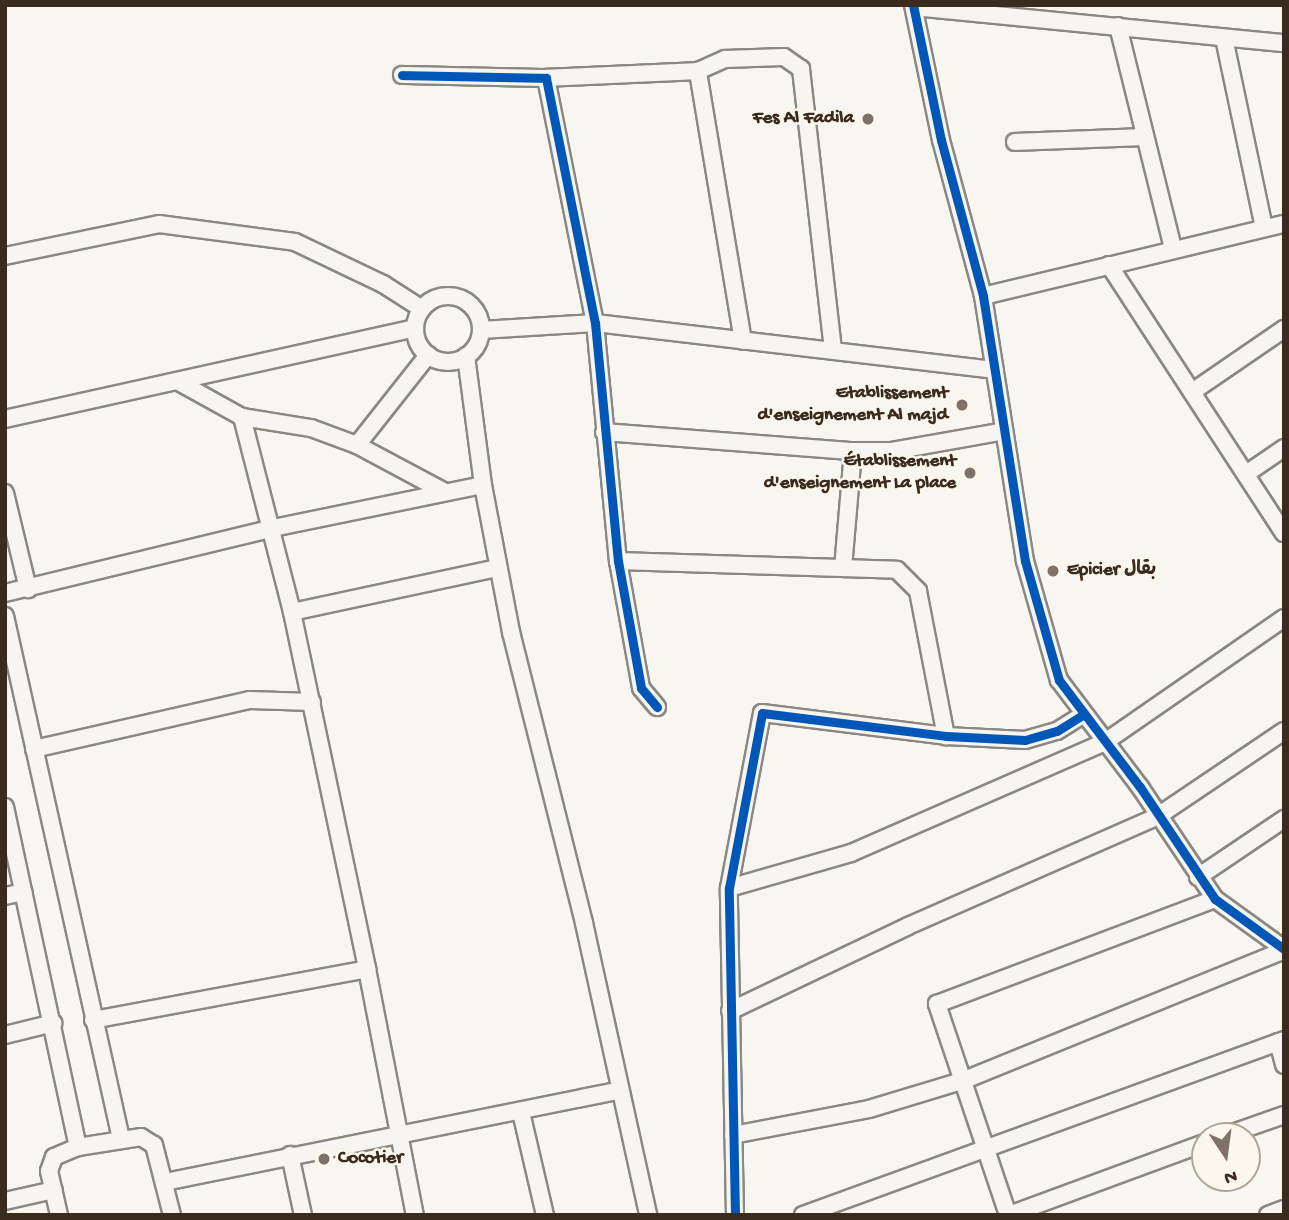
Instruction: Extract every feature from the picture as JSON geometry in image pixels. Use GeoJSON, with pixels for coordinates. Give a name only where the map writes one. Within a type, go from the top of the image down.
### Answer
{"type":"FeatureCollection","features":[{"type":"Feature","properties":{"kind":"street"},"geometry":{"type":"LineString","coordinates":[[1284,43],[914,6],[941,140],[984,296],[1004,431],[1038,620],[1059,680],[1215,899],[1284,950]]}},
{"type":"Feature","properties":{"kind":"street"},"geometry":{"type":"LineString","coordinates":[[1118,26],[1143,137],[1173,249]]}},
{"type":"Feature","properties":{"kind":"street"},"geometry":{"type":"LineString","coordinates":[[1224,38],[1264,228]]}},
{"type":"Feature","properties":{"kind":"street"},"geometry":{"type":"LineString","coordinates":[[402,75],[546,78],[698,71],[725,59],[784,57],[801,69],[833,349]]}},
{"type":"Feature","properties":{"kind":"street"},"geometry":{"type":"LineString","coordinates":[[698,71],[743,341]]}},
{"type":"Feature","properties":{"kind":"street"},"geometry":{"type":"LineString","coordinates":[[546,78],[595,323],[618,561],[641,688],[657,708]]}},
{"type":"Feature","properties":{"kind":"street"},"geometry":{"type":"LineString","coordinates":[[1015,142],[1143,137]]}},
{"type":"Feature","properties":{"kind":"street"},"geometry":{"type":"LineString","coordinates":[[5,256],[159,224],[295,242],[383,284],[422,309]]}},
{"type":"Feature","properties":{"kind":"street"},"geometry":{"type":"LineString","coordinates":[[984,296],[1284,224]]}},
{"type":"Feature","properties":{"kind":"street"},"geometry":{"type":"LineString","coordinates":[[1109,265],[1284,533]]}},
{"type":"Feature","properties":{"kind":"street"},"geometry":{"type":"LineString","coordinates":[[467,356],[447,362],[428,355],[416,338],[415,328],[422,309],[439,298],[459,299],[475,311],[481,330],[467,356],[483,485],[498,568],[648,1215]]}},
{"type":"Feature","properties":{"kind":"street"},"geometry":{"type":"LineString","coordinates":[[481,330],[595,323],[994,370]]}},
{"type":"Feature","properties":{"kind":"street"},"geometry":{"type":"LineString","coordinates":[[5,419],[415,328]]}},
{"type":"Feature","properties":{"kind":"street"},"geometry":{"type":"LineString","coordinates":[[1192,392],[1284,329]]}},
{"type":"Feature","properties":{"kind":"street"},"geometry":{"type":"LineString","coordinates":[[357,445],[428,355]]}},
{"type":"Feature","properties":{"kind":"street"},"geometry":{"type":"LineString","coordinates":[[177,381],[200,398],[242,417],[311,428],[357,445],[445,492]]}},
{"type":"Feature","properties":{"kind":"street"},"geometry":{"type":"LineString","coordinates":[[242,417],[273,528],[313,702],[415,1215]]}},
{"type":"Feature","properties":{"kind":"street"},"geometry":{"type":"LineString","coordinates":[[604,432],[853,452],[892,451],[1004,431]]}},
{"type":"Feature","properties":{"kind":"street"},"geometry":{"type":"LineString","coordinates":[[1245,474],[1284,448]]}},
{"type":"Feature","properties":{"kind":"street"},"geometry":{"type":"LineString","coordinates":[[843,568],[853,452]]}},
{"type":"Feature","properties":{"kind":"street"},"geometry":{"type":"LineString","coordinates":[[5,593],[273,528],[483,485]]}},
{"type":"Feature","properties":{"kind":"street"},"geometry":{"type":"LineString","coordinates":[[5,493],[28,589]]}},
{"type":"Feature","properties":{"kind":"street"},"geometry":{"type":"LineString","coordinates":[[618,561],[897,570],[914,582],[946,736]]}},
{"type":"Feature","properties":{"kind":"street"},"geometry":{"type":"LineString","coordinates":[[292,612],[498,568]]}},
{"type":"Feature","properties":{"kind":"street"},"geometry":{"type":"LineString","coordinates":[[5,616],[121,1139]]}},
{"type":"Feature","properties":{"kind":"street"},"geometry":{"type":"LineString","coordinates":[[729,888],[851,853],[1105,742],[1284,618]]}},
{"type":"Feature","properties":{"kind":"street"},"geometry":{"type":"LineString","coordinates":[[34,748],[250,700],[313,702]]}},
{"type":"Feature","properties":{"kind":"street"},"geometry":{"type":"LineString","coordinates":[[735,1215],[729,888],[762,713],[946,736],[1041,737],[1084,714]]}},
{"type":"Feature","properties":{"kind":"street"},"geometry":{"type":"LineString","coordinates":[[730,1011],[908,926],[1158,816],[1284,731]]}},
{"type":"Feature","properties":{"kind":"street"},"geometry":{"type":"LineString","coordinates":[[5,807],[54,1023],[78,1147]]}},
{"type":"Feature","properties":{"kind":"street"},"geometry":{"type":"LineString","coordinates":[[1198,877],[1284,819]]}},
{"type":"Feature","properties":{"kind":"street"},"geometry":{"type":"LineString","coordinates":[[5,896],[24,892]]}},
{"type":"Feature","properties":{"kind":"street"},"geometry":{"type":"LineString","coordinates":[[1191,1148],[1008,1215],[938,1003],[1215,899]]}},
{"type":"Feature","properties":{"kind":"street"},"geometry":{"type":"LineString","coordinates":[[733,1135],[869,1109],[962,1081],[1284,950]]}},
{"type":"Feature","properties":{"kind":"street"},"geometry":{"type":"LineString","coordinates":[[93,1020],[367,969]]}},
{"type":"Feature","properties":{"kind":"street"},"geometry":{"type":"LineString","coordinates":[[5,1035],[54,1023]]}},
{"type":"Feature","properties":{"kind":"street"},"geometry":{"type":"LineString","coordinates":[[803,1215],[1281,1041],[1284,1065]]}},
{"type":"Feature","properties":{"kind":"street"},"geometry":{"type":"LineString","coordinates":[[165,1182],[398,1132],[522,1112],[621,1090]]}},
{"type":"Feature","properties":{"kind":"street"},"geometry":{"type":"LineString","coordinates":[[522,1112],[545,1215]]}},
{"type":"Feature","properties":{"kind":"street"},"geometry":{"type":"LineString","coordinates":[[1261,1123],[1284,1115]]}},
{"type":"Feature","properties":{"kind":"street"},"geometry":{"type":"LineString","coordinates":[[59,1215],[49,1164],[54,1157],[78,1147],[141,1137],[154,1145],[172,1215]]}},
{"type":"Feature","properties":{"kind":"street"},"geometry":{"type":"LineString","coordinates":[[290,1155],[303,1215]]}},
{"type":"Feature","properties":{"kind":"street"},"geometry":{"type":"LineString","coordinates":[[5,1201],[54,1190]]}},
{"type":"Feature","properties":{"kind":"street"},"geometry":{"type":"LineString","coordinates":[[1268,1215],[1284,1209]]}},
{"type":"Feature","properties":{"kind":"cycle path"},"geometry":{"type":"LineString","coordinates":[[913,5],[941,140],[983,296],[1025,561],[1059,680],[1140,787],[1215,899],[1284,949]]}},
{"type":"Feature","properties":{"kind":"cycle path"},"geometry":{"type":"LineString","coordinates":[[402,75],[546,78],[595,323],[618,561],[641,688],[657,707]]}},
{"type":"Feature","properties":{"kind":"cycle path"},"geometry":{"type":"LineString","coordinates":[[735,1215],[729,888],[762,713],[946,736],[1025,740],[1057,731],[1084,714]]}},
{"type":"Feature","properties":{"kind":"place","name":"Fes Al Fadila"},"geometry":{"type":"Point","coordinates":[868,119]}},
{"type":"Feature","properties":{"kind":"place","name":"Etablissement d'enseignement Al majd"},"geometry":{"type":"Point","coordinates":[962,405]}},
{"type":"Feature","properties":{"kind":"place","name":"Établissement d'enseignement La place"},"geometry":{"type":"Point","coordinates":[970,473]}},
{"type":"Feature","properties":{"kind":"place","name":"Epicier بقال"},"geometry":{"type":"Point","coordinates":[1053,571]}},
{"type":"Feature","properties":{"kind":"place","name":"Cocotier"},"geometry":{"type":"Point","coordinates":[324,1159]}}]}
